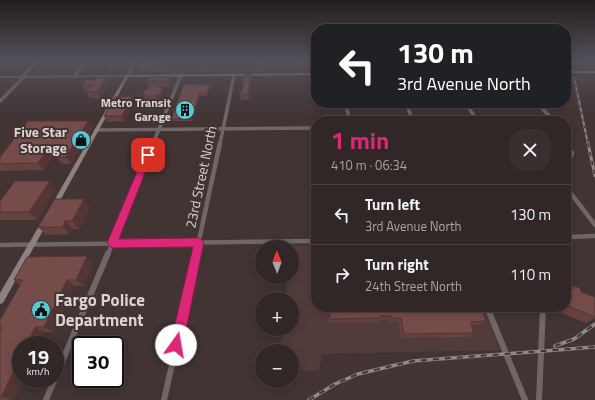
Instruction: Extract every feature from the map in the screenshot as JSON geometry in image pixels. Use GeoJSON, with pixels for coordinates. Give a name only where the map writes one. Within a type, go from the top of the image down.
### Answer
{"type":"FeatureCollection","features":[{"type":"Feature","properties":{"kind":"main road"},"geometry":{"type":"LineString","coordinates":[[50,212],[125,79]]}},
{"type":"Feature","properties":{"kind":"main road"},"geometry":{"type":"LineString","coordinates":[[0,300],[47,218]]}},
{"type":"Feature","properties":{"kind":"street"},"geometry":{"type":"LineString","coordinates":[[0,101],[21,79]]}},
{"type":"Feature","properties":{"kind":"street"},"geometry":{"type":"LineString","coordinates":[[46,400],[57,377],[179,79]]}},
{"type":"Feature","properties":{"kind":"street","name":"23rd Street North"},"geometry":{"type":"LineString","coordinates":[[164,400],[233,79]]}},
{"type":"Feature","properties":{"kind":"street"},"geometry":{"type":"LineString","coordinates":[[542,108],[549,116]]}},
{"type":"Feature","properties":{"kind":"street"},"geometry":{"type":"LineString","coordinates":[[96,130],[311,128]]}},
{"type":"Feature","properties":{"kind":"street"},"geometry":{"type":"LineString","coordinates":[[571,194],[595,226]]}},
{"type":"Feature","properties":{"kind":"street"},"geometry":{"type":"LineString","coordinates":[[571,237],[595,236]]}},
{"type":"Feature","properties":{"kind":"street"},"geometry":{"type":"LineString","coordinates":[[0,244],[311,241]]}},
{"type":"Feature","properties":{"kind":"street"},"geometry":{"type":"LineString","coordinates":[[489,312],[525,400]]}},
{"type":"Feature","properties":{"kind":"street"},"geometry":{"type":"LineString","coordinates":[[539,400],[543,312]]}},
{"type":"Feature","properties":{"kind":"shaded area"},"geometry":{"type":"Polygon","coordinates":[[[311,245],[311,312],[485,312],[500,350],[322,354],[319,371],[299,370],[299,344],[281,344],[283,336],[299,336],[299,292],[286,292],[287,284],[299,284],[299,246],[311,245]]]}},
{"type":"Feature","properties":{"kind":"building"},"geometry":{"type":"Polygon","coordinates":[[[106,79],[97,92],[86,92],[92,85],[82,85],[86,80],[106,79]]]}},
{"type":"Feature","properties":{"kind":"building"},"geometry":{"type":"Polygon","coordinates":[[[148,79],[169,79],[168,81],[147,81],[148,79]]]}},
{"type":"Feature","properties":{"kind":"building"},"geometry":{"type":"Polygon","coordinates":[[[244,79],[250,79],[248,94],[240,95],[240,91],[242,91],[244,79]]]}},
{"type":"Feature","properties":{"kind":"building"},"geometry":{"type":"Polygon","coordinates":[[[154,84],[162,89],[161,93],[156,96],[146,96],[143,94],[144,91],[154,84]]]}},
{"type":"Feature","properties":{"kind":"building","name":"Metro Transit Garage"},"geometry":{"type":"Polygon","coordinates":[[[184,84],[210,85],[207,94],[199,94],[192,119],[171,119],[184,84]]]}},
{"type":"Feature","properties":{"kind":"building"},"geometry":{"type":"Polygon","coordinates":[[[132,96],[122,116],[104,116],[115,97],[132,96]]]}},
{"type":"Feature","properties":{"kind":"building"},"geometry":{"type":"Polygon","coordinates":[[[144,114],[153,114],[152,117],[142,117],[144,114]]]}},
{"type":"Feature","properties":{"kind":"building"},"geometry":{"type":"Polygon","coordinates":[[[28,121],[88,121],[66,157],[57,158],[63,148],[48,149],[38,163],[0,164],[0,157],[28,121]]]}},
{"type":"Feature","properties":{"kind":"building"},"geometry":{"type":"Polygon","coordinates":[[[15,181],[50,181],[29,212],[0,212],[0,201],[15,181]]]}},
{"type":"Feature","properties":{"kind":"building"},"geometry":{"type":"Polygon","coordinates":[[[55,199],[84,199],[72,221],[65,221],[63,227],[38,227],[55,199]]]}},
{"type":"Feature","properties":{"kind":"building","name":"Fargo Police Department"},"geometry":{"type":"Polygon","coordinates":[[[87,256],[76,280],[67,280],[44,327],[35,327],[31,336],[12,336],[12,374],[0,397],[0,331],[2,328],[0,328],[0,320],[23,280],[14,280],[27,257],[87,256]]]}},
{"type":"Feature","properties":{"kind":"building"},"geometry":{"type":"Polygon","coordinates":[[[574,286],[580,288],[581,292],[595,297],[595,317],[571,307],[571,288],[574,289],[574,286]]]}},
{"type":"Feature","properties":{"kind":"building"},"geometry":{"type":"Polygon","coordinates":[[[329,312],[483,312],[486,321],[470,322],[474,333],[404,334],[401,318],[380,316],[381,318],[330,319],[329,312]]]}},
{"type":"Feature","properties":{"kind":"railway"},"geometry":{"type":"LineString","coordinates":[[574,79],[588,144]]}},
{"type":"Feature","properties":{"kind":"railway"},"geometry":{"type":"LineString","coordinates":[[588,143],[595,176]]}},
{"type":"Feature","properties":{"kind":"railway"},"geometry":{"type":"LineString","coordinates":[[555,346],[574,339],[595,324]]}},
{"type":"Feature","properties":{"kind":"railway"},"geometry":{"type":"LineString","coordinates":[[309,400],[335,384],[358,374],[413,361],[595,347]]}},
{"type":"Feature","properties":{"kind":"place","name":"Metro Transit Garage"},"geometry":{"type":"Point","coordinates":[185,110]}},
{"type":"Feature","properties":{"kind":"place","name":"Five Star Storage"},"geometry":{"type":"Point","coordinates":[81,140]}},
{"type":"Feature","properties":{"kind":"place","name":"Fargo Police Department"},"geometry":{"type":"Point","coordinates":[41,310]}},
{"type":"Feature","properties":{"kind":"route"},"geometry":{"type":"LineString","coordinates":[[148,155],[112,243],[199,242],[176,345]]}}]}
